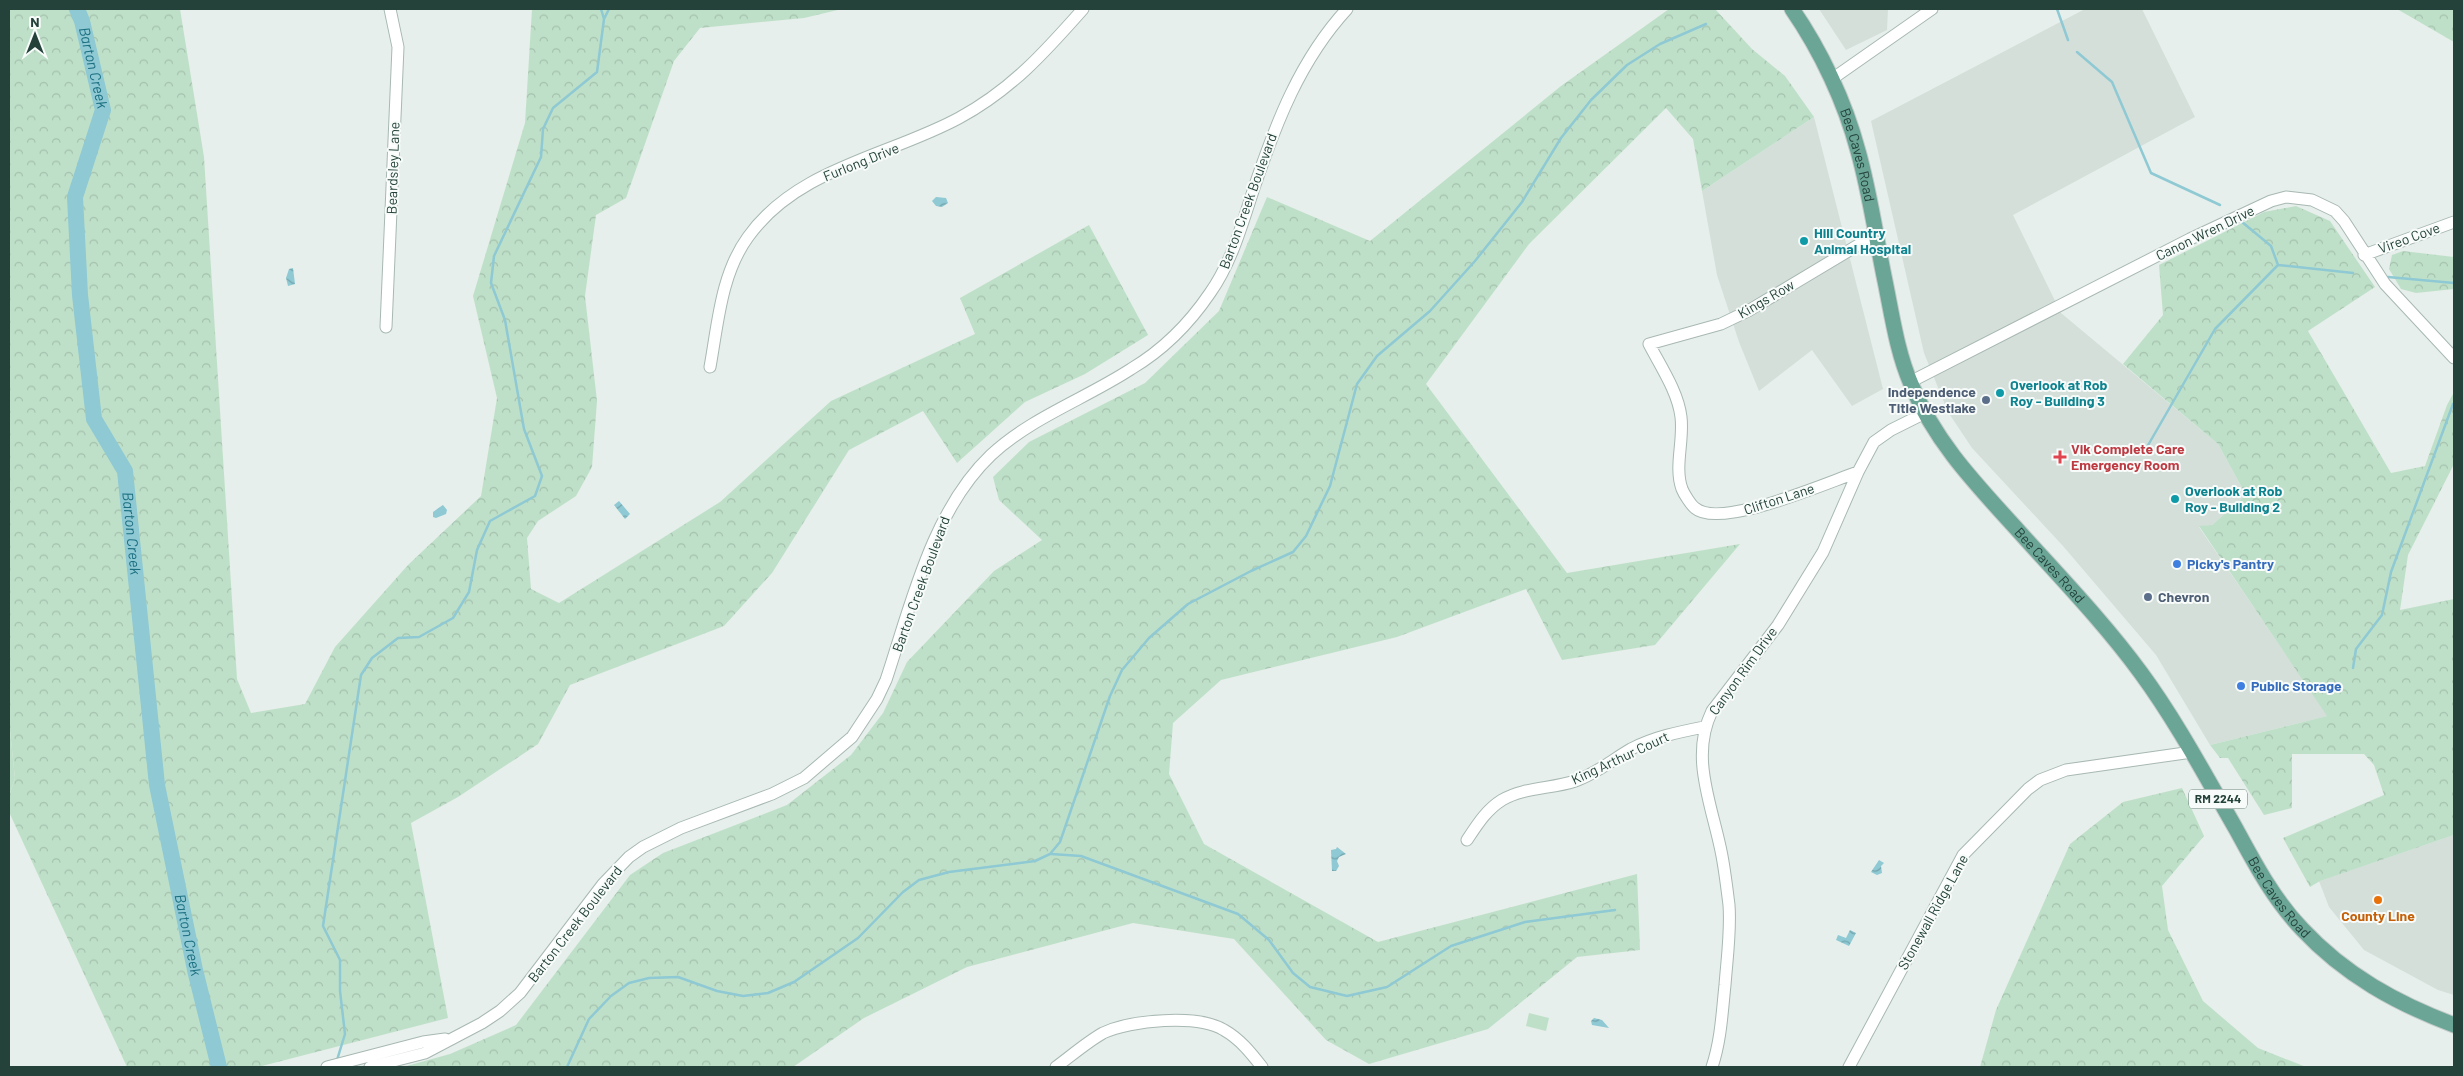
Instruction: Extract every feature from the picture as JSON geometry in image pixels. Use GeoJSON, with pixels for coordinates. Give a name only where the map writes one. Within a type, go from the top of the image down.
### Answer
{"type":"FeatureCollection","features":[{"type":"Feature","properties":{"kind":"main road","name":"Bee Caves Road"},"geometry":{"type":"LineString","coordinates":[[1792,9],[1832,79],[1858,151],[1895,331],[1910,382],[1925,413],[1958,465],[2101,622],[2143,675],[2192,752],[2259,870],[2281,904],[2300,928],[2325,952],[2357,977],[2392,999],[2454,1025]]}},
{"type":"Feature","properties":{"kind":"street","name":"Beardsley Lane"},"geometry":{"type":"LineString","coordinates":[[386,327],[398,47],[390,9]]}},
{"type":"Feature","properties":{"kind":"street","name":"Furlong Drive"},"geometry":{"type":"LineString","coordinates":[[710,367],[724,290],[730,270],[747,238],[776,206],[798,189],[826,175],[919,138],[989,100],[1035,63],[1083,9]]}},
{"type":"Feature","properties":{"kind":"street"},"geometry":{"type":"LineString","coordinates":[[1832,79],[1932,9]]}},
{"type":"Feature","properties":{"kind":"street","name":"Barton Creek Boulevard"},"geometry":{"type":"LineString","coordinates":[[370,1067],[450,1038],[482,1023],[520,993],[602,884],[629,857],[643,847],[680,828],[772,794],[804,778],[852,737],[877,699],[886,680],[936,535],[957,496],[978,469],[1010,439],[1042,417],[1144,362],[1176,335],[1215,288],[1235,245],[1272,134],[1289,96],[1314,53],[1344,10]]}},
{"type":"Feature","properties":{"kind":"street","name":"Canon Wren Drive"},"geometry":{"type":"LineString","coordinates":[[1910,382],[2190,239],[2271,201],[2298,197],[2324,204],[2344,221],[2364,255],[2385,284],[2454,358]]}},
{"type":"Feature","properties":{"kind":"street","name":"Vireo Cove"},"geometry":{"type":"LineString","coordinates":[[2364,255],[2454,222]]}},
{"type":"Feature","properties":{"kind":"street","name":"Kings Row"},"geometry":{"type":"LineString","coordinates":[[1649,344],[1721,324],[1748,311],[1875,234]]}},
{"type":"Feature","properties":{"kind":"street","name":"Clifton Lane"},"geometry":{"type":"LineString","coordinates":[[1649,344],[1676,396],[1681,416],[1679,470],[1682,490],[1695,509],[1712,514],[1752,509],[1858,472]]}},
{"type":"Feature","properties":{"kind":"street","name":"Canyon Rim Drive"},"geometry":{"type":"LineString","coordinates":[[1712,1067],[1719,1046],[1729,946],[1729,907],[1722,856],[1707,793],[1701,753],[1704,727],[1712,711],[1778,625],[1822,552],[1858,472],[1874,442],[1891,430],[1925,413]]}},
{"type":"Feature","properties":{"kind":"street","name":"King Arthur Court"},"geometry":{"type":"LineString","coordinates":[[1467,840],[1485,813],[1502,800],[1526,791],[1575,781],[1604,768],[1631,749],[1655,738],[1704,727]]}},
{"type":"Feature","properties":{"kind":"street","name":"Stonewall Ridge Lane"},"geometry":{"type":"LineString","coordinates":[[1850,1067],[1963,855],[2028,789],[2040,780],[2066,770],[2192,752]]}},
{"type":"Feature","properties":{"kind":"street"},"geometry":{"type":"LineString","coordinates":[[1056,1067],[1103,1033],[1128,1024],[1169,1021],[1198,1022],[1222,1028],[1241,1042],[1262,1067]]}},
{"type":"Feature","properties":{"kind":"street","name":"Barton Creek Boulevard"},"geometry":{"type":"LineString","coordinates":[[327,1067],[424,1047]]}},
{"type":"Feature","properties":{"kind":"shaded area"},"geometry":{"type":"Polygon","coordinates":[[[1819,9],[1888,9],[1887,30],[1846,50],[1819,9]]]}},
{"type":"Feature","properties":{"kind":"shaded area"},"geometry":{"type":"Polygon","coordinates":[[[2085,9],[2142,9],[2195,117],[2013,215],[2061,313],[2218,444],[2246,495],[2212,525],[2199,527],[2328,716],[2210,745],[2156,655],[2063,546],[1972,448],[1948,412],[1924,353],[1871,121],[2085,9]]]}},
{"type":"Feature","properties":{"kind":"shaded area"},"geometry":{"type":"Polygon","coordinates":[[[1814,117],[1883,389],[1852,406],[1812,350],[1759,391],[1739,342],[1717,275],[1702,191],[1814,117]]]}},
{"type":"Feature","properties":{"kind":"shaded area"},"geometry":{"type":"Polygon","coordinates":[[[2454,835],[2454,995],[2438,990],[2364,950],[2329,907],[2319,881],[2454,835]]]}},
{"type":"Feature","properties":{"kind":"green space"},"geometry":{"type":"Polygon","coordinates":[[[9,9],[180,9],[204,157],[237,679],[251,713],[305,704],[335,647],[408,565],[481,496],[497,398],[473,296],[525,123],[532,9],[842,9],[804,18],[700,28],[674,61],[626,198],[596,215],[585,296],[597,401],[592,467],[576,496],[538,521],[527,538],[531,589],[559,603],[720,502],[831,401],[975,334],[960,298],[1089,225],[1148,335],[1085,374],[1025,402],[957,463],[923,411],[849,450],[772,573],[724,626],[570,685],[538,744],[458,797],[411,823],[448,1018],[258,1067],[127,1067],[9,812],[9,796],[15,778],[9,721],[9,9]]]}},
{"type":"Feature","properties":{"kind":"green space"},"geometry":{"type":"Polygon","coordinates":[[[1669,9],[1715,9],[1752,49],[1785,76],[1814,117],[1702,191],[1693,139],[1666,108],[1529,244],[1426,384],[1567,573],[1740,544],[1655,645],[1562,660],[1526,589],[1397,637],[1221,680],[1173,723],[1169,774],[1204,844],[1378,942],[1637,874],[1640,950],[1577,957],[1488,1029],[1369,1064],[1326,1040],[1234,939],[1133,923],[967,967],[864,1018],[793,1067],[403,1067],[450,1054],[516,1025],[630,875],[663,853],[787,805],[851,755],[883,713],[907,662],[994,571],[1042,540],[999,500],[993,477],[1029,442],[1145,383],[1219,311],[1267,197],[1370,241],[1561,86],[1669,9]]]}},
{"type":"Feature","properties":{"kind":"green space"},"geometry":{"type":"Polygon","coordinates":[[[2397,9],[2454,9],[2454,42],[2397,9]]]}},
{"type":"Feature","properties":{"kind":"green space"},"geometry":{"type":"Polygon","coordinates":[[[2296,206],[2330,221],[2375,287],[2308,331],[2391,473],[2425,466],[2447,405],[2454,392],[2454,464],[2408,555],[2400,610],[2454,599],[2454,835],[2320,881],[2310,887],[2283,838],[2384,795],[2374,765],[2364,754],[2292,754],[2292,808],[2264,815],[2228,758],[2220,758],[2210,745],[2327,716],[2199,526],[2212,525],[2246,495],[2218,444],[2123,364],[2163,315],[2159,265],[2264,212],[2296,206]]]}},
{"type":"Feature","properties":{"kind":"green space"},"geometry":{"type":"Polygon","coordinates":[[[2403,251],[2454,257],[2454,289],[2416,293],[2401,289],[2389,269],[2392,255],[2403,251]]]}},
{"type":"Feature","properties":{"kind":"green space"},"geometry":{"type":"Polygon","coordinates":[[[9,721],[15,778],[9,796],[9,721]]]}},
{"type":"Feature","properties":{"kind":"green space"},"geometry":{"type":"Polygon","coordinates":[[[2182,788],[2204,836],[2162,886],[2168,930],[2203,1001],[2258,1048],[2306,1067],[1980,1067],[1996,1010],[2070,844],[2123,802],[2182,788]]]}},
{"type":"Feature","properties":{"kind":"green space"},"geometry":{"type":"Polygon","coordinates":[[[1529,1013],[1549,1018],[1546,1031],[1526,1026],[1529,1013]]]}},
{"type":"Feature","properties":{"kind":"water"},"geometry":{"type":"Polygon","coordinates":[[[936,197],[946,198],[948,203],[942,207],[936,206],[932,201],[936,197]]]}},
{"type":"Feature","properties":{"kind":"water"},"geometry":{"type":"Polygon","coordinates":[[[293,268],[295,284],[288,286],[286,278],[289,269],[293,268]]]}},
{"type":"Feature","properties":{"kind":"water"},"geometry":{"type":"Polygon","coordinates":[[[619,501],[630,514],[625,519],[614,505],[619,501]]]}},
{"type":"Feature","properties":{"kind":"water"},"geometry":{"type":"Polygon","coordinates":[[[443,505],[447,510],[446,514],[436,518],[433,517],[433,512],[443,505]]]}},
{"type":"Feature","properties":{"kind":"water"},"geometry":{"type":"Polygon","coordinates":[[[1337,847],[1346,854],[1339,857],[1337,861],[1339,866],[1336,871],[1332,871],[1331,850],[1337,847]]]}},
{"type":"Feature","properties":{"kind":"water"},"geometry":{"type":"Polygon","coordinates":[[[1879,860],[1884,863],[1881,866],[1882,873],[1877,875],[1871,872],[1879,860]]]}},
{"type":"Feature","properties":{"kind":"water"},"geometry":{"type":"Polygon","coordinates":[[[1850,930],[1856,933],[1849,946],[1836,940],[1838,935],[1846,938],[1850,930]]]}},
{"type":"Feature","properties":{"kind":"water"},"geometry":{"type":"Polygon","coordinates":[[[1594,1018],[1602,1020],[1609,1028],[1592,1025],[1591,1021],[1594,1018]]]}},
{"type":"Feature","properties":{"kind":"waterway","name":"Barton Creek"},"geometry":{"type":"LineString","coordinates":[[77,9],[82,21],[103,110],[75,197],[80,295],[94,419],[125,471],[157,785],[195,970],[219,1067]]}},
{"type":"Feature","properties":{"kind":"waterway"},"geometry":{"type":"LineString","coordinates":[[337,1060],[345,1034],[340,991],[340,960],[323,926],[361,675],[372,658],[398,638],[419,637],[453,618],[469,592],[477,550],[490,521],[535,496],[542,476],[524,429],[505,320],[491,283],[494,256],[541,157],[543,129],[553,108],[597,72],[604,19],[601,9]]}},
{"type":"Feature","properties":{"kind":"waterway"},"geometry":{"type":"LineString","coordinates":[[604,19],[609,9]]}},
{"type":"Feature","properties":{"kind":"waterway"},"geometry":{"type":"LineString","coordinates":[[2057,9],[2068,40]]}},
{"type":"Feature","properties":{"kind":"waterway"},"geometry":{"type":"LineString","coordinates":[[567,1067],[589,1019],[611,996],[629,983],[649,978],[678,977],[717,991],[743,996],[768,993],[794,982],[858,938],[903,892],[919,880],[949,872],[1035,861],[1050,854],[1060,842],[1110,696],[1122,670],[1149,638],[1188,604],[1251,571],[1293,552],[1306,536],[1330,486],[1357,384],[1377,356],[1430,311],[1475,261],[1522,202],[1561,138],[1591,100],[1627,65],[1660,44],[1706,24]]}},
{"type":"Feature","properties":{"kind":"waterway"},"geometry":{"type":"LineString","coordinates":[[2077,52],[2112,82],[2151,173],[2220,205]]}},
{"type":"Feature","properties":{"kind":"waterway"},"geometry":{"type":"LineString","coordinates":[[2242,222],[2271,246],[2278,265],[2353,273]]}},
{"type":"Feature","properties":{"kind":"waterway"},"geometry":{"type":"LineString","coordinates":[[2147,447],[2215,329],[2278,265]]}},
{"type":"Feature","properties":{"kind":"waterway"},"geometry":{"type":"LineString","coordinates":[[2388,277],[2454,283]]}},
{"type":"Feature","properties":{"kind":"waterway"},"geometry":{"type":"LineString","coordinates":[[2353,668],[2356,649],[2382,615],[2391,572],[2453,404]]}},
{"type":"Feature","properties":{"kind":"waterway"},"geometry":{"type":"LineString","coordinates":[[1051,854],[1081,856],[1238,914],[1269,940],[1293,973],[1310,987],[1347,996],[1387,987],[1451,946],[1525,922],[1615,910]]}},
{"type":"Feature","properties":{"kind":"place","name":"Hill Country Animal Hospital"},"geometry":{"type":"Point","coordinates":[1804,241]}},
{"type":"Feature","properties":{"kind":"place","name":"Overlook at Rob Roy - Building 3"},"geometry":{"type":"Point","coordinates":[2000,393]}},
{"type":"Feature","properties":{"kind":"place","name":"Independence Title Westlake"},"geometry":{"type":"Point","coordinates":[1986,400]}},
{"type":"Feature","properties":{"kind":"place","name":"Vik Complete Care Emergency Room"},"geometry":{"type":"Point","coordinates":[2060,457]}},
{"type":"Feature","properties":{"kind":"place","name":"Overlook at Rob Roy - Building 2"},"geometry":{"type":"Point","coordinates":[2175,499]}},
{"type":"Feature","properties":{"kind":"place","name":"Picky's Pantry"},"geometry":{"type":"Point","coordinates":[2177,564]}},
{"type":"Feature","properties":{"kind":"place","name":"Chevron"},"geometry":{"type":"Point","coordinates":[2148,597]}},
{"type":"Feature","properties":{"kind":"place","name":"Public Storage"},"geometry":{"type":"Point","coordinates":[2241,686]}},
{"type":"Feature","properties":{"kind":"place","name":"County Line"},"geometry":{"type":"Point","coordinates":[2378,900]}}]}
